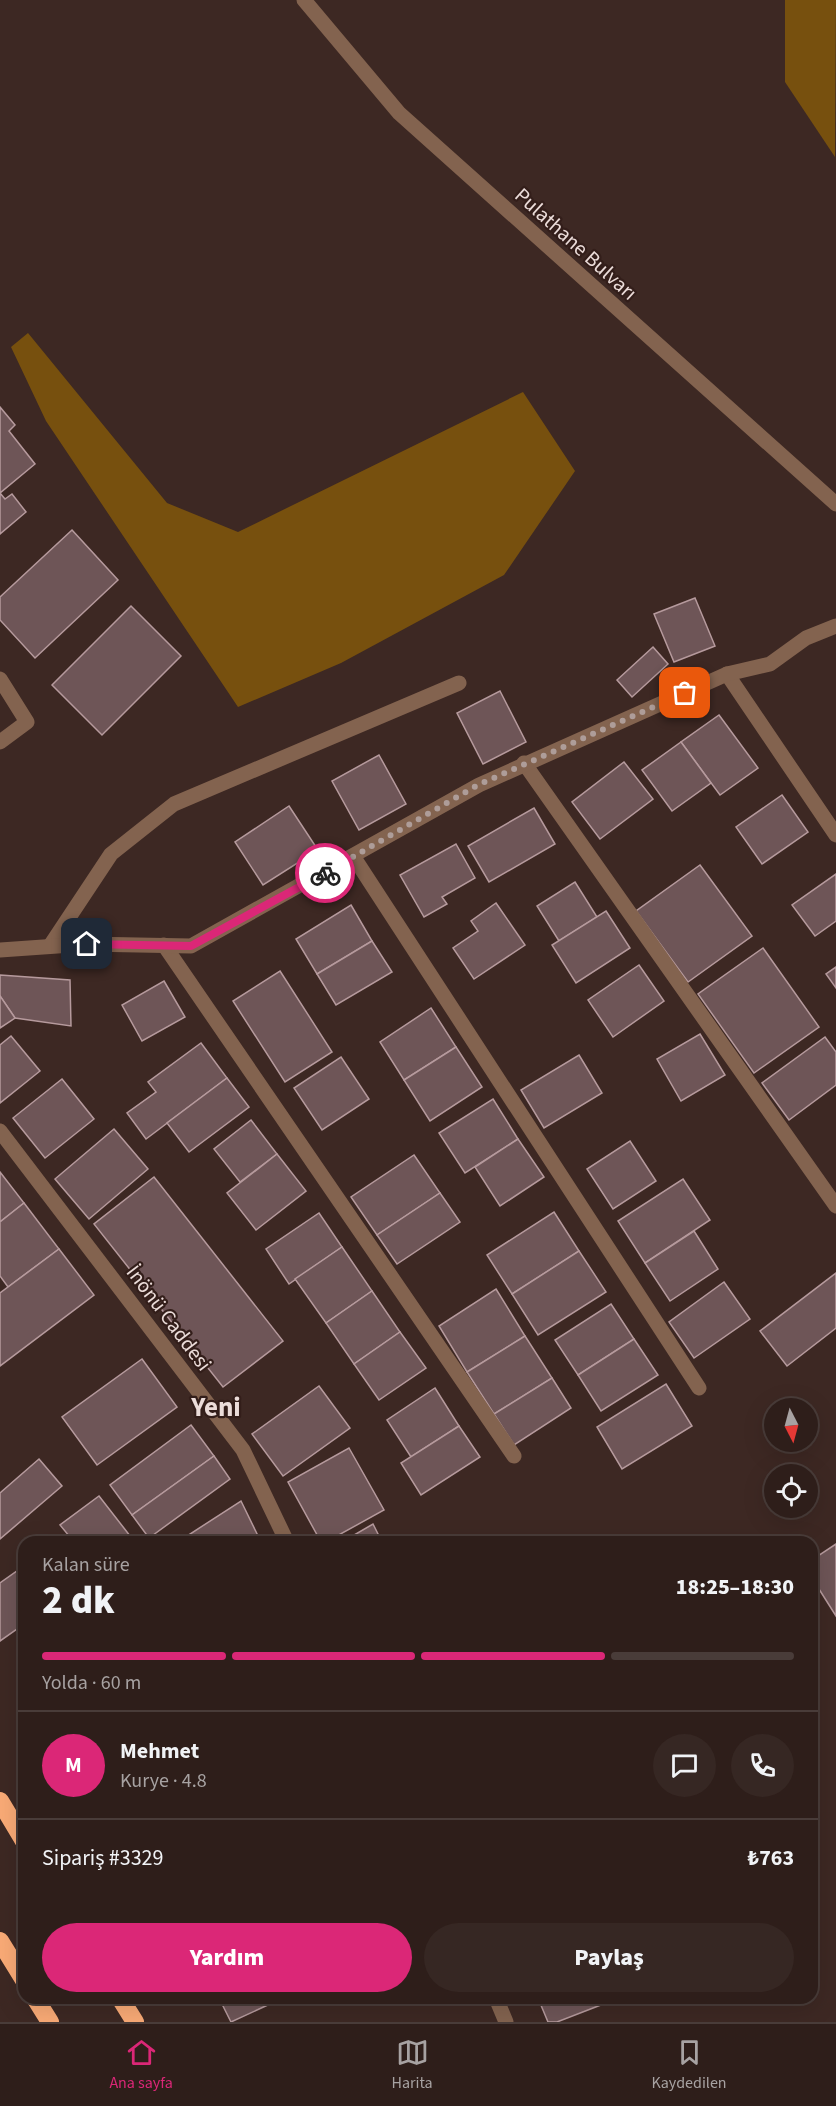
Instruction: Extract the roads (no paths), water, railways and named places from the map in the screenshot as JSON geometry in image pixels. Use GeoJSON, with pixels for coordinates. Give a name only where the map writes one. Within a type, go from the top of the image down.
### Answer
{"type":"FeatureCollection","features":[{"type":"Feature","properties":{"kind":"highway"},"geometry":{"type":"LineString","coordinates":[[0,1801],[18,1830]]}},
{"type":"Feature","properties":{"kind":"highway"},"geometry":{"type":"LineString","coordinates":[[0,1941],[18,1970]]}},
{"type":"Feature","properties":{"kind":"highway"},"geometry":{"type":"LineString","coordinates":[[39,2004],[50,2022]]}},
{"type":"Feature","properties":{"kind":"highway"},"geometry":{"type":"LineString","coordinates":[[124,2004],[135,2022]]}},
{"type":"Feature","properties":{"kind":"street","name":"Pulathane Bulvarı"},"geometry":{"type":"LineString","coordinates":[[303,0],[399,113],[836,504]]}},
{"type":"Feature","properties":{"kind":"street"},"geometry":{"type":"LineString","coordinates":[[0,950],[87,944],[191,946],[478,785],[727,674],[770,664],[806,638],[836,626]]}},
{"type":"Feature","properties":{"kind":"street"},"geometry":{"type":"LineString","coordinates":[[727,674],[836,835]]}},
{"type":"Feature","properties":{"kind":"street"},"geometry":{"type":"LineString","coordinates":[[0,679],[27,722],[0,742]]}},
{"type":"Feature","properties":{"kind":"street"},"geometry":{"type":"LineString","coordinates":[[50,946],[111,854],[174,804],[459,683]]}},
{"type":"Feature","properties":{"kind":"street"},"geometry":{"type":"LineString","coordinates":[[524,763],[836,1206]]}},
{"type":"Feature","properties":{"kind":"street"},"geometry":{"type":"LineString","coordinates":[[353,856],[699,1388]]}},
{"type":"Feature","properties":{"kind":"street"},"geometry":{"type":"LineString","coordinates":[[164,945],[514,1456]]}},
{"type":"Feature","properties":{"kind":"street","name":"İnönü Caddesi"},"geometry":{"type":"LineString","coordinates":[[0,1131],[243,1450],[284,1536]]}},
{"type":"Feature","properties":{"kind":"street"},"geometry":{"type":"LineString","coordinates":[[498,2004],[506,2022]]}},
{"type":"Feature","properties":{"kind":"district","name":"Yeni"},"geometry":{"type":"Point","coordinates":[216,1407]}}]}
